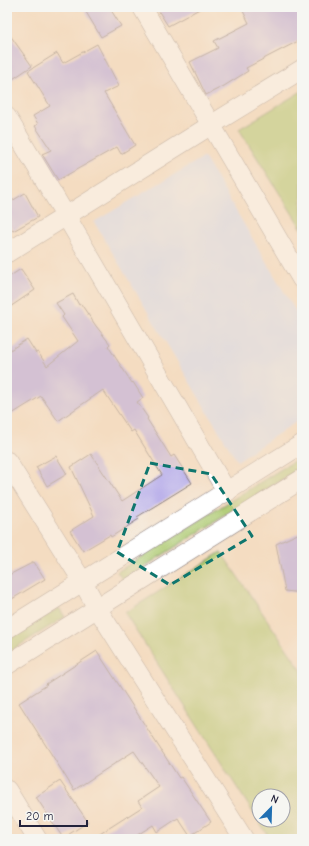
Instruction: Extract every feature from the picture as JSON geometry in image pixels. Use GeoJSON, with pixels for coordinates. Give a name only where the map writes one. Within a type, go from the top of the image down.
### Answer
{"type":"FeatureCollection","features":[{"type":"Feature","properties":{"kind":"street"},"geometry":{"type":"LineString","coordinates":[[142,7],[302,280]]}},
{"type":"Feature","properties":{"kind":"street"},"geometry":{"type":"LineString","coordinates":[[7,253],[302,69]]}},
{"type":"Feature","properties":{"kind":"street"},"geometry":{"type":"LineString","coordinates":[[7,117],[227,492]]}},
{"type":"Feature","properties":{"kind":"street"},"geometry":{"type":"LineString","coordinates":[[7,629],[302,444]]}},
{"type":"Feature","properties":{"kind":"street"},"geometry":{"type":"LineString","coordinates":[[7,461],[83,582],[97,608],[244,839]]}},
{"type":"Feature","properties":{"kind":"street"},"geometry":{"type":"LineString","coordinates":[[7,665],[302,479]]}},
{"type":"Feature","properties":{"kind":"street"},"geometry":{"type":"LineString","coordinates":[[7,790],[37,839]]}},
{"type":"Feature","properties":{"kind":"highlighted area"},"geometry":{"type":"Polygon","coordinates":[[[150,463],[211,474],[252,536],[170,585],[117,552],[150,463]]]}},
{"type":"Feature","properties":{"kind":"shaded area"},"geometry":{"type":"Polygon","coordinates":[[[204,157],[302,322],[302,418],[237,461],[94,222],[204,157]]]}},
{"type":"Feature","properties":{"kind":"green space"},"geometry":{"type":"Polygon","coordinates":[[[302,91],[302,229],[239,129],[302,91]]]}},
{"type":"Feature","properties":{"kind":"green space"},"geometry":{"type":"Polygon","coordinates":[[[302,456],[302,467],[123,580],[117,572],[302,456]]]}},
{"type":"Feature","properties":{"kind":"green space"},"geometry":{"type":"Polygon","coordinates":[[[221,552],[302,671],[302,839],[270,839],[263,828],[291,828],[291,788],[251,788],[251,809],[125,613],[221,552]]]}},
{"type":"Feature","properties":{"kind":"green space"},"geometry":{"type":"Polygon","coordinates":[[[59,608],[65,617],[7,653],[7,640],[59,608]]]}},
{"type":"Feature","properties":{"kind":"building"},"geometry":{"type":"Polygon","coordinates":[[[83,7],[109,7],[121,26],[101,37],[83,7]]]}},
{"type":"Feature","properties":{"kind":"building"},"geometry":{"type":"Polygon","coordinates":[[[156,7],[203,7],[168,26],[156,7]]]}},
{"type":"Feature","properties":{"kind":"building"},"geometry":{"type":"Polygon","coordinates":[[[241,7],[302,7],[302,39],[246,68],[248,71],[206,95],[190,62],[218,48],[214,41],[249,23],[241,7]]]}},
{"type":"Feature","properties":{"kind":"building"},"geometry":{"type":"Polygon","coordinates":[[[7,31],[32,66],[7,83],[7,31]]]}},
{"type":"Feature","properties":{"kind":"building"},"geometry":{"type":"Polygon","coordinates":[[[97,44],[119,86],[104,93],[135,145],[121,154],[117,147],[58,180],[42,154],[51,150],[35,126],[38,124],[33,116],[50,106],[28,71],[57,53],[63,63],[97,44]]]}},
{"type":"Feature","properties":{"kind":"building"},"geometry":{"type":"Polygon","coordinates":[[[25,193],[38,217],[13,231],[7,222],[7,204],[25,193]]]}},
{"type":"Feature","properties":{"kind":"building"},"geometry":{"type":"Polygon","coordinates":[[[21,269],[35,290],[7,309],[7,278],[21,269]]]}},
{"type":"Feature","properties":{"kind":"building"},"geometry":{"type":"Polygon","coordinates":[[[73,294],[79,305],[81,304],[110,344],[108,346],[143,398],[137,402],[148,418],[147,419],[171,457],[174,455],[192,483],[137,517],[139,519],[111,537],[110,535],[83,551],[70,531],[94,516],[71,467],[91,454],[122,501],[162,475],[134,430],[131,432],[103,390],[58,421],[41,396],[7,417],[7,352],[27,339],[47,366],[78,341],[62,317],[64,315],[56,303],[73,294]]]}},
{"type":"Feature","properties":{"kind":"building"},"geometry":{"type":"Polygon","coordinates":[[[56,456],[67,474],[47,486],[36,467],[56,456]]]}},
{"type":"Feature","properties":{"kind":"building"},"geometry":{"type":"Polygon","coordinates":[[[302,532],[302,593],[285,591],[276,544],[302,532]]]}},
{"type":"Feature","properties":{"kind":"building"},"geometry":{"type":"Polygon","coordinates":[[[34,562],[45,579],[7,602],[7,576],[34,562]]]}},
{"type":"Feature","properties":{"kind":"building"},"geometry":{"type":"Polygon","coordinates":[[[97,651],[179,778],[181,777],[211,822],[190,836],[178,818],[157,832],[153,825],[131,839],[92,839],[142,807],[138,801],[159,787],[134,751],[74,790],[19,703],[97,651]]]}},
{"type":"Feature","properties":{"kind":"building"},"geometry":{"type":"Polygon","coordinates":[[[60,781],[88,822],[63,838],[36,797],[60,781]]]}}]}
